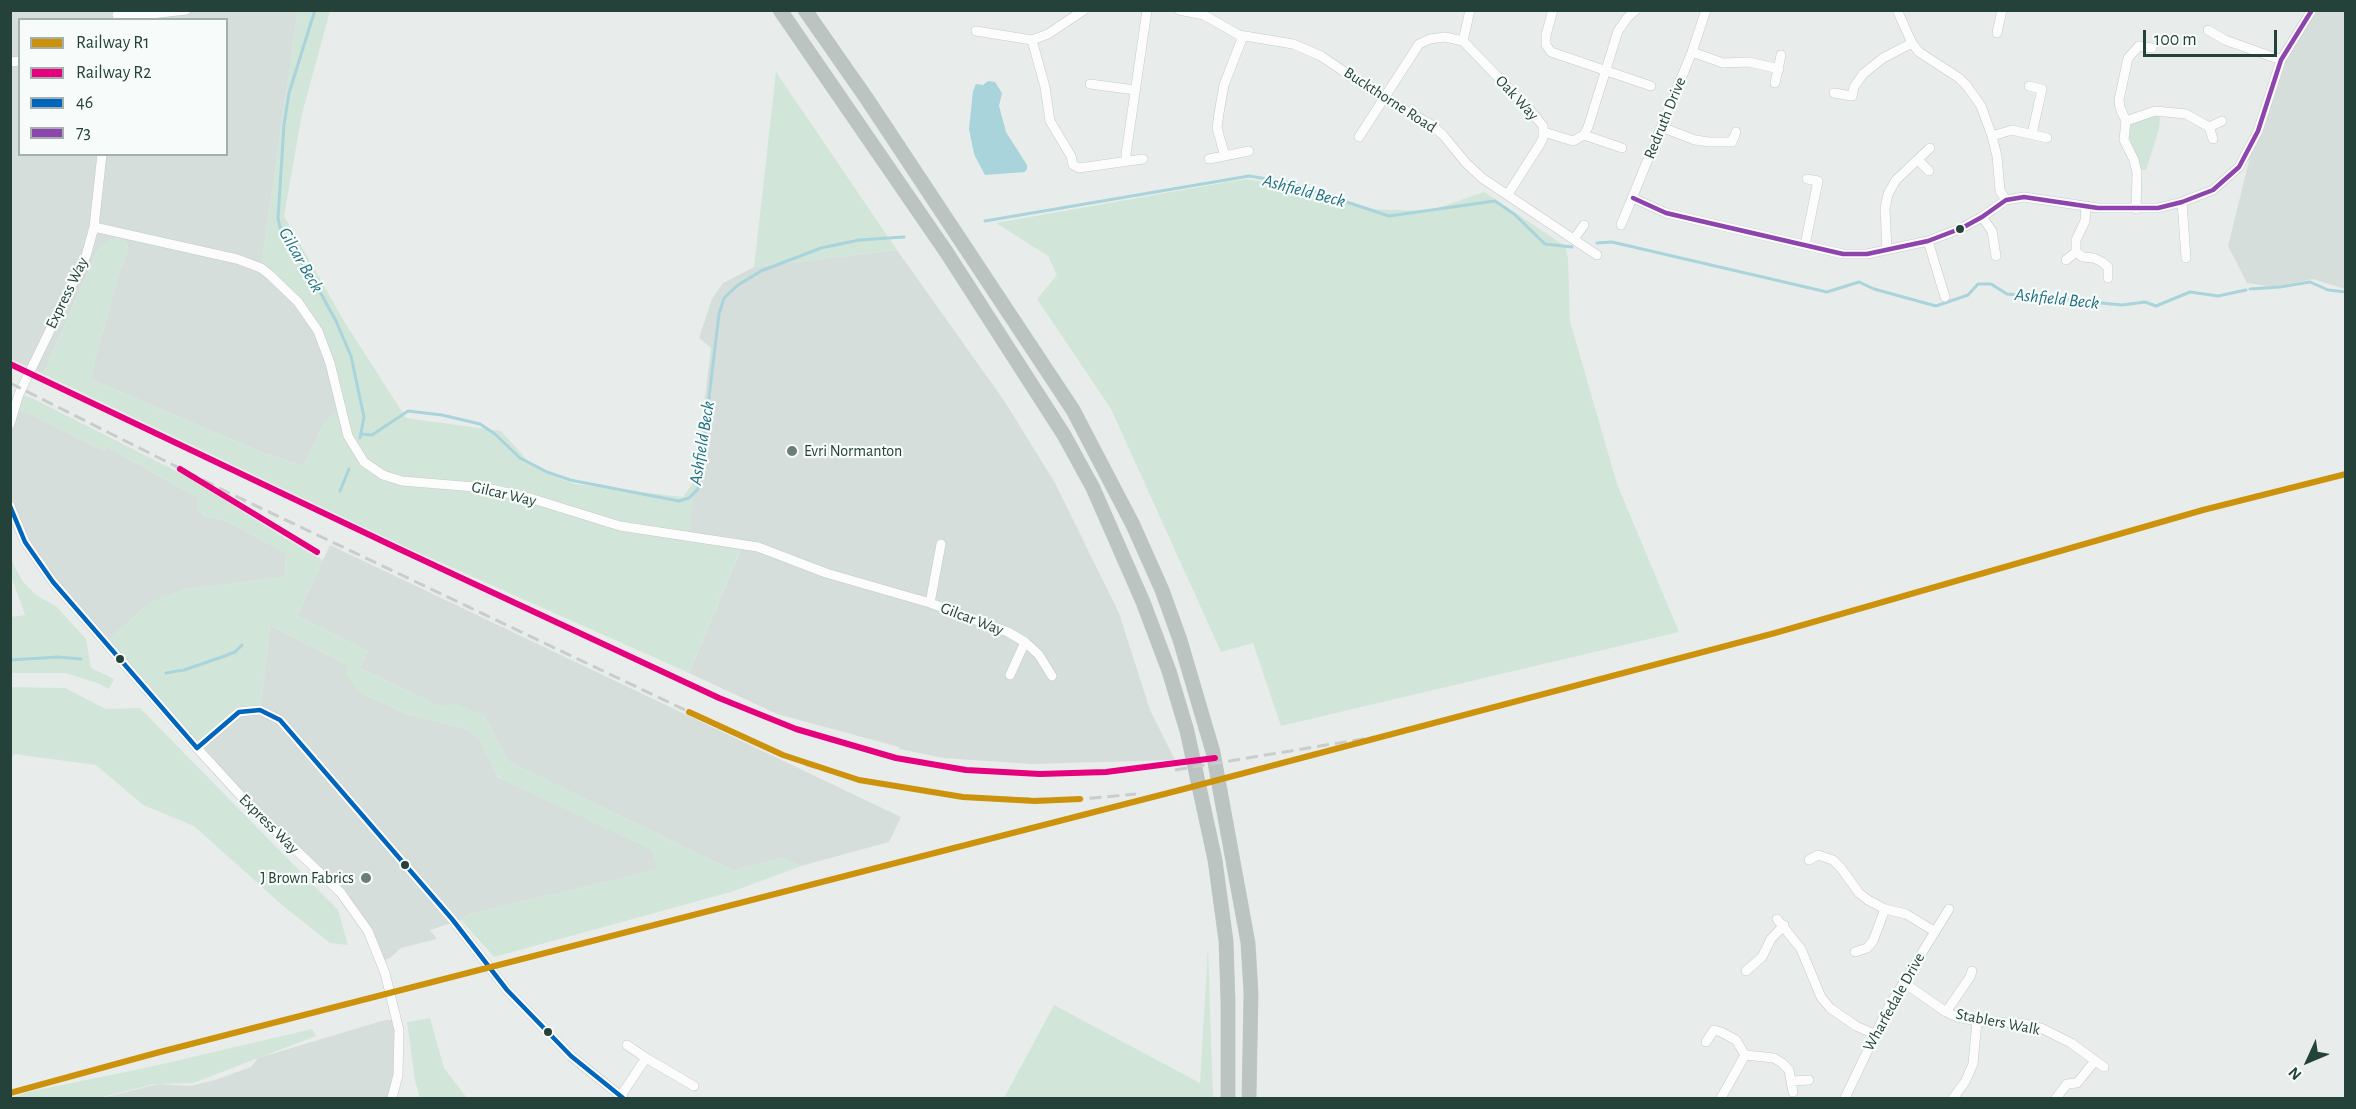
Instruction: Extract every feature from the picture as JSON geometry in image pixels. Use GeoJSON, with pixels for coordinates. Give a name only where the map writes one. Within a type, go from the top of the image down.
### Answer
{"type":"FeatureCollection","features":[{"type":"Feature","properties":{"kind":"highway"},"geometry":{"type":"LineString","coordinates":[[780,10],[947,254],[1064,435],[1093,488],[1143,602],[1169,671],[1187,731],[1215,860],[1226,941],[1227,1098]]}},
{"type":"Feature","properties":{"kind":"highway"},"geometry":{"type":"LineString","coordinates":[[805,10],[867,99]]}},
{"type":"Feature","properties":{"kind":"highway"},"geometry":{"type":"LineString","coordinates":[[811,10],[867,99],[1073,410],[1133,525],[1162,590],[1180,640],[1213,752],[1248,943],[1251,993],[1249,1098]]}},
{"type":"Feature","properties":{"kind":"street"},"geometry":{"type":"LineString","coordinates":[[117,15],[142,15],[186,10]]}},
{"type":"Feature","properties":{"kind":"street"},"geometry":{"type":"LineString","coordinates":[[1127,161],[1126,154],[1147,10]]}},
{"type":"Feature","properties":{"kind":"street","name":"Buckthorne Road"},"geometry":{"type":"LineString","coordinates":[[1179,10],[1204,15],[1243,36],[1293,44],[1309,50],[1383,98],[1430,124],[1443,135],[1474,171],[1598,255]]}},
{"type":"Feature","properties":{"kind":"street"},"geometry":{"type":"LineString","coordinates":[[1359,137],[1419,44],[1430,39],[1445,37],[1463,41],[1470,10]]}},
{"type":"Feature","properties":{"kind":"street"},"geometry":{"type":"LineString","coordinates":[[1553,10],[1546,35],[1548,49],[1557,56],[1651,86]]}},
{"type":"Feature","properties":{"kind":"street"},"geometry":{"type":"LineString","coordinates":[[1622,148],[1584,135],[1618,31],[1636,10]]}},
{"type":"Feature","properties":{"kind":"street","name":"Redruth Drive"},"geometry":{"type":"LineString","coordinates":[[1621,225],[1692,52],[1706,10]]}},
{"type":"Feature","properties":{"kind":"street"},"geometry":{"type":"LineString","coordinates":[[1997,33],[2002,10]]}},
{"type":"Feature","properties":{"kind":"street"},"geometry":{"type":"LineString","coordinates":[[1633,198],[1666,213],[1844,254],[1867,254],[1928,241],[1962,228],[2006,200],[2024,197],[2086,207],[2136,209],[2157,208],[2182,202],[2213,190],[2239,167],[2258,131],[2281,60],[2312,10]]}},
{"type":"Feature","properties":{"kind":"street"},"geometry":{"type":"LineString","coordinates":[[976,31],[1032,40],[1048,34],[1083,11]]}},
{"type":"Feature","properties":{"kind":"street"},"geometry":{"type":"LineString","coordinates":[[1897,11],[1912,43],[1919,52],[1967,86],[1981,106],[1997,156],[2000,190],[2006,200]]}},
{"type":"Feature","properties":{"kind":"street"},"geometry":{"type":"LineString","coordinates":[[2208,30],[2225,40],[2281,60]]}},
{"type":"Feature","properties":{"kind":"street"},"geometry":{"type":"LineString","coordinates":[[2135,35],[2139,46]]}},
{"type":"Feature","properties":{"kind":"street"},"geometry":{"type":"LineString","coordinates":[[1225,156],[1217,128],[1219,113],[1224,85],[1243,36]]}},
{"type":"Feature","properties":{"kind":"street"},"geometry":{"type":"LineString","coordinates":[[1032,40],[1045,87],[1050,121],[1071,156],[1073,165],[1078,168],[1143,159]]}},
{"type":"Feature","properties":{"kind":"street","name":"Oak Way"},"geometry":{"type":"LineString","coordinates":[[1463,41],[1537,118],[1544,132],[1573,141],[1584,135]]}},
{"type":"Feature","properties":{"kind":"street"},"geometry":{"type":"LineString","coordinates":[[1834,93],[1851,96],[1863,74],[1884,58],[1912,43]]}},
{"type":"Feature","properties":{"kind":"street"},"geometry":{"type":"LineString","coordinates":[[2139,46],[2152,48]]}},
{"type":"Feature","properties":{"kind":"street"},"geometry":{"type":"LineString","coordinates":[[2136,209],[2137,173],[2134,160],[2124,140],[2126,121],[2119,100],[2128,58],[2139,46]]}},
{"type":"Feature","properties":{"kind":"street"},"geometry":{"type":"LineString","coordinates":[[1692,52],[1723,63],[1749,62],[1779,69]]}},
{"type":"Feature","properties":{"kind":"street"},"geometry":{"type":"LineString","coordinates":[[1775,83],[1781,56]]}},
{"type":"Feature","properties":{"kind":"street"},"geometry":{"type":"LineString","coordinates":[[1090,84],[1135,90]]}},
{"type":"Feature","properties":{"kind":"street"},"geometry":{"type":"LineString","coordinates":[[2029,86],[2042,89],[2032,134]]}},
{"type":"Feature","properties":{"kind":"street"},"geometry":{"type":"LineString","coordinates":[[2126,121],[2155,111],[2186,114],[2209,127],[2213,139]]}},
{"type":"Feature","properties":{"kind":"street"},"geometry":{"type":"LineString","coordinates":[[2209,127],[2222,121]]}},
{"type":"Feature","properties":{"kind":"street"},"geometry":{"type":"LineString","coordinates":[[1661,127],[1695,140],[1709,142],[1732,142],[1736,132]]}},
{"type":"Feature","properties":{"kind":"street"},"geometry":{"type":"LineString","coordinates":[[1992,136],[2012,130],[2047,138]]}},
{"type":"Feature","properties":{"kind":"street"},"geometry":{"type":"LineString","coordinates":[[1508,194],[1540,144],[1544,132]]}},
{"type":"Feature","properties":{"kind":"street"},"geometry":{"type":"LineString","coordinates":[[1887,250],[1885,208],[1888,194],[1896,180],[1930,148]]}},
{"type":"Feature","properties":{"kind":"street"},"geometry":{"type":"LineString","coordinates":[[1209,159],[1249,152]]}},
{"type":"Feature","properties":{"kind":"street","name":"Express Way"},"geometry":{"type":"LineString","coordinates":[[10,424],[19,394],[86,256],[94,227],[102,156]]}},
{"type":"Feature","properties":{"kind":"street"},"geometry":{"type":"LineString","coordinates":[[1918,160],[1929,171]]}},
{"type":"Feature","properties":{"kind":"street"},"geometry":{"type":"LineString","coordinates":[[1805,245],[1818,181],[1807,179]]}},
{"type":"Feature","properties":{"kind":"street"},"geometry":{"type":"LineString","coordinates":[[2182,202],[2186,258]]}},
{"type":"Feature","properties":{"kind":"street"},"geometry":{"type":"LineString","coordinates":[[2076,252],[2076,240],[2085,220],[2086,207]]}},
{"type":"Feature","properties":{"kind":"street"},"geometry":{"type":"LineString","coordinates":[[1982,217],[1992,231],[1996,256]]}},
{"type":"Feature","properties":{"kind":"street"},"geometry":{"type":"LineString","coordinates":[[1574,239],[1584,225]]}},
{"type":"Feature","properties":{"kind":"street","name":"Gilcar Way"},"geometry":{"type":"LineString","coordinates":[[94,227],[237,259],[261,268],[270,275],[298,302],[318,331],[330,363],[348,436],[364,462],[383,476],[402,481],[488,488],[533,499],[620,526],[758,547],[826,573],[930,603],[1008,632],[1025,642],[1039,655],[1052,676]]}},
{"type":"Feature","properties":{"kind":"street"},"geometry":{"type":"LineString","coordinates":[[1928,241],[1945,297]]}},
{"type":"Feature","properties":{"kind":"street"},"geometry":{"type":"LineString","coordinates":[[1982,245],[1994,243]]}},
{"type":"Feature","properties":{"kind":"street"},"geometry":{"type":"LineString","coordinates":[[2066,260],[2076,252]]}},
{"type":"Feature","properties":{"kind":"street"},"geometry":{"type":"LineString","coordinates":[[2076,252],[2083,257],[2098,259],[2112,265],[2108,278]]}},
{"type":"Feature","properties":{"kind":"street","name":"Express Way"},"geometry":{"type":"LineString","coordinates":[[10,506],[25,542],[53,582],[251,807],[341,893],[355,910],[368,931],[385,973],[399,1030],[398,1075],[392,1098]]}},
{"type":"Feature","properties":{"kind":"street"},"geometry":{"type":"LineString","coordinates":[[930,603],[941,544]]}},
{"type":"Feature","properties":{"kind":"street","name":"Gilcar Way"},"geometry":{"type":"LineString","coordinates":[[1010,675],[1025,642]]}},
{"type":"Feature","properties":{"kind":"street"},"geometry":{"type":"LineString","coordinates":[[197,748],[239,712],[260,710],[280,720],[452,920],[507,990],[571,1056],[621,1098],[646,1058]]}},
{"type":"Feature","properties":{"kind":"street"},"geometry":{"type":"LineString","coordinates":[[1809,860],[1819,851],[1841,868],[1860,893],[1885,909],[1906,914],[1934,931]]}},
{"type":"Feature","properties":{"kind":"street"},"geometry":{"type":"LineString","coordinates":[[1855,952],[1867,948],[1873,941],[1885,909]]}},
{"type":"Feature","properties":{"kind":"street","name":"Wharfedale Drive"},"geometry":{"type":"LineString","coordinates":[[1845,1098],[1874,1034],[1903,982],[1949,909]]}},
{"type":"Feature","properties":{"kind":"street"},"geometry":{"type":"LineString","coordinates":[[1746,971],[1762,957],[1781,922],[1801,949],[1821,997],[1830,1008],[1856,1026],[1874,1034]]}},
{"type":"Feature","properties":{"kind":"street"},"geometry":{"type":"LineString","coordinates":[[1946,1012],[1972,971]]}},
{"type":"Feature","properties":{"kind":"street","name":"Stablers Walk"},"geometry":{"type":"LineString","coordinates":[[1903,982],[1946,1012],[1977,1021],[2008,1022],[2041,1028],[2071,1043],[2104,1067]]}},
{"type":"Feature","properties":{"kind":"street"},"geometry":{"type":"LineString","coordinates":[[1953,1098],[1965,1082],[1973,1064],[1977,1021]]}},
{"type":"Feature","properties":{"kind":"street"},"geometry":{"type":"LineString","coordinates":[[1706,1041],[1714,1030],[1721,1032],[1736,1040],[1745,1055]]}},
{"type":"Feature","properties":{"kind":"street"},"geometry":{"type":"LineString","coordinates":[[627,1045],[693,1086]]}},
{"type":"Feature","properties":{"kind":"street"},"geometry":{"type":"LineString","coordinates":[[1745,1055],[1774,1058],[1789,1070],[1793,1092]]}},
{"type":"Feature","properties":{"kind":"street"},"geometry":{"type":"LineString","coordinates":[[1721,1098],[1745,1055]]}},
{"type":"Feature","properties":{"kind":"street"},"geometry":{"type":"LineString","coordinates":[[2056,1098],[2067,1084],[2077,1083],[2095,1061]]}},
{"type":"Feature","properties":{"kind":"street"},"geometry":{"type":"LineString","coordinates":[[1792,1081],[1809,1080]]}},
{"type":"Feature","properties":{"kind":"shaded area"},"geometry":{"type":"Polygon","coordinates":[[[11,11],[298,11],[261,268],[270,275],[318,331],[341,408],[325,421],[304,466],[261,452],[90,379],[118,276],[126,255],[128,245],[124,240],[117,238],[102,244],[98,250],[43,374],[11,359],[11,11]]]}},
{"type":"Feature","properties":{"kind":"shaded area"},"geometry":{"type":"Polygon","coordinates":[[[2312,11],[2345,11],[2345,289],[2313,279],[2273,287],[2247,283],[2228,246],[2249,161],[2247,155],[2270,88],[2312,11]]]}},
{"type":"Feature","properties":{"kind":"shaded area"},"geometry":{"type":"Polygon","coordinates":[[[897,250],[1005,402],[1055,483],[1119,613],[1150,710],[1175,760],[1031,764],[944,758],[899,749],[899,747],[777,714],[689,673],[743,544],[688,536],[711,348],[699,338],[712,299],[723,283],[754,267],[897,250]]]}},
{"type":"Feature","properties":{"kind":"shaded area"},"geometry":{"type":"Polygon","coordinates":[[[10,404],[104,451],[107,447],[197,497],[202,514],[206,517],[227,521],[286,553],[285,577],[181,590],[144,608],[106,642],[25,542],[10,506],[10,404]]]}},
{"type":"Feature","properties":{"kind":"shaded area"},"geometry":{"type":"Polygon","coordinates":[[[330,545],[901,817],[889,842],[801,866],[782,858],[734,871],[509,762],[484,716],[441,707],[360,668],[368,651],[297,616],[330,545]]]}},
{"type":"Feature","properties":{"kind":"shaded area"},"geometry":{"type":"Polygon","coordinates":[[[270,625],[348,665],[356,688],[365,695],[405,713],[469,730],[479,739],[498,777],[651,849],[659,869],[470,914],[461,920],[430,930],[437,939],[401,948],[390,958],[381,962],[355,910],[197,748],[239,712],[260,710],[270,625]]]}},
{"type":"Feature","properties":{"kind":"shaded area"},"geometry":{"type":"Polygon","coordinates":[[[385,1020],[397,1020],[392,1098],[102,1098],[158,1084],[190,1086],[215,1080],[251,1067],[258,1058],[385,1020]]]}},
{"type":"Feature","properties":{"kind":"green space"},"geometry":{"type":"Polygon","coordinates":[[[298,11],[330,11],[302,114],[284,216],[344,321],[406,418],[501,431],[529,462],[552,476],[575,484],[683,497],[696,478],[688,535],[743,543],[689,673],[408,548],[43,374],[98,250],[110,239],[124,240],[128,245],[126,255],[118,276],[90,379],[261,452],[304,466],[325,421],[341,408],[336,385],[308,316],[261,268],[298,11]]]}},
{"type":"Feature","properties":{"kind":"green space"},"geometry":{"type":"Polygon","coordinates":[[[776,72],[897,250],[754,267],[776,72]]]}},
{"type":"Feature","properties":{"kind":"green space"},"geometry":{"type":"Polygon","coordinates":[[[2157,115],[2160,118],[2159,129],[2146,170],[2141,169],[2129,137],[2131,122],[2157,115]]]}},
{"type":"Feature","properties":{"kind":"green space"},"geometry":{"type":"Polygon","coordinates":[[[1245,179],[1306,188],[1368,209],[1429,211],[1484,192],[1565,246],[1568,259],[1570,321],[1617,484],[1679,632],[1281,726],[1253,643],[1221,652],[1111,409],[1037,299],[1057,275],[1048,256],[996,223],[1245,179]]]}},
{"type":"Feature","properties":{"kind":"green space"},"geometry":{"type":"Polygon","coordinates":[[[19,394],[32,398],[184,475],[323,560],[297,616],[368,651],[360,668],[441,707],[455,703],[484,716],[509,762],[734,871],[782,858],[801,866],[731,892],[494,957],[461,920],[470,914],[658,869],[651,849],[503,780],[494,772],[479,739],[469,730],[405,713],[365,695],[345,674],[348,665],[270,625],[260,710],[239,712],[197,748],[106,642],[144,608],[157,599],[181,590],[285,577],[286,553],[227,521],[206,517],[198,509],[197,497],[107,447],[104,451],[15,407],[19,394]]]}},
{"type":"Feature","properties":{"kind":"green space"},"geometry":{"type":"Polygon","coordinates":[[[11,560],[23,582],[36,595],[56,606],[86,639],[91,668],[114,679],[109,689],[66,673],[11,673],[11,617],[25,615],[11,576],[11,560]]]}},
{"type":"Feature","properties":{"kind":"green space"},"geometry":{"type":"Polygon","coordinates":[[[11,687],[65,688],[106,709],[140,708],[338,910],[348,945],[330,943],[282,905],[194,826],[143,805],[96,765],[14,754],[11,758],[11,687]]]}},
{"type":"Feature","properties":{"kind":"green space"},"geometry":{"type":"Polygon","coordinates":[[[1208,947],[1213,1098],[1004,1098],[1054,1005],[1200,1083],[1208,947]]]}},
{"type":"Feature","properties":{"kind":"green space"},"geometry":{"type":"Polygon","coordinates":[[[430,1018],[444,1068],[467,1098],[420,1098],[415,1081],[407,1022],[430,1018]]]}},
{"type":"Feature","properties":{"kind":"green space"},"geometry":{"type":"Polygon","coordinates":[[[312,1029],[316,1036],[193,1083],[154,1084],[99,1098],[11,1098],[28,1092],[154,1066],[312,1029]]]}},
{"type":"Feature","properties":{"kind":"water"},"geometry":{"type":"Polygon","coordinates":[[[988,81],[995,82],[1002,93],[999,106],[1006,132],[1027,165],[1025,172],[985,175],[974,154],[969,129],[973,91],[976,84],[983,85],[988,81]]]}},
{"type":"Feature","properties":{"kind":"waterway","name":"Gilcar Beck"},"geometry":{"type":"LineString","coordinates":[[315,10],[289,93],[284,125],[278,218],[281,232],[315,283],[336,321],[351,356],[364,417],[360,438]]}},
{"type":"Feature","properties":{"kind":"waterway","name":"Ashfield Beck"},"geometry":{"type":"LineString","coordinates":[[985,221],[1249,176],[1286,182],[1389,216],[1495,201],[1514,214],[1545,244],[1572,247]]}},
{"type":"Feature","properties":{"kind":"waterway","name":"Ashfield Beck"},"geometry":{"type":"LineString","coordinates":[[361,434],[372,435],[408,411],[442,415],[480,424],[495,434],[520,458],[547,472],[570,480],[679,501],[689,498],[698,489],[719,314],[724,298],[738,285],[761,271],[821,248],[859,240],[904,237]]}},
{"type":"Feature","properties":{"kind":"waterway","name":"Ashfield Beck"},"geometry":{"type":"LineString","coordinates":[[1597,243],[1612,242],[1827,292],[1859,282],[1874,289],[1936,306],[1968,295],[1978,284],[1991,284],[2007,294],[2122,305],[2145,302],[2156,306],[2190,292],[2218,296],[2246,290]]}},
{"type":"Feature","properties":{"kind":"waterway","name":"Ashfield Beck"},"geometry":{"type":"LineString","coordinates":[[2250,289],[2310,282],[2328,290],[2346,292]]}},
{"type":"Feature","properties":{"kind":"waterway"},"geometry":{"type":"LineString","coordinates":[[340,491],[349,469]]}},
{"type":"Feature","properties":{"kind":"waterway"},"geometry":{"type":"LineString","coordinates":[[166,673],[184,670],[222,657],[235,652],[242,645]]}},
{"type":"Feature","properties":{"kind":"waterway"},"geometry":{"type":"LineString","coordinates":[[10,660],[58,657],[81,659]]}},
{"type":"Feature","properties":{"kind":"railway"},"geometry":{"type":"LineString","coordinates":[[10,383],[225,491],[725,729],[807,765],[859,780],[963,797],[1071,800],[1136,794]]}},
{"type":"Feature","properties":{"kind":"railway"},"geometry":{"type":"LineString","coordinates":[[240,506],[317,552]]}},
{"type":"Feature","properties":{"kind":"railway"},"geometry":{"type":"LineString","coordinates":[[1175,770],[1375,737]]}},
{"type":"Feature","properties":{"kind":"railway"},"geometry":{"type":"LineString","coordinates":[[10,1093],[629,930],[1237,774]]}},
{"type":"Feature","properties":{"kind":"rail line","name":"R2"},"geometry":{"type":"LineString","coordinates":[[10,364],[719,698],[796,729],[896,758],[966,770],[1040,774],[1106,772],[1215,758]]}},
{"type":"Feature","properties":{"kind":"rail line","name":"R2"},"geometry":{"type":"LineString","coordinates":[[180,469],[317,552]]}},
{"type":"Feature","properties":{"kind":"rail line","name":"R1"},"geometry":{"type":"LineString","coordinates":[[10,1093],[156,1053],[1180,790],[1775,633],[2203,510],[2346,474]]}},
{"type":"Feature","properties":{"kind":"rail line","name":"R1"},"geometry":{"type":"LineString","coordinates":[[689,712],[783,755],[859,780],[963,797],[1035,801],[1080,799]]}},
{"type":"Feature","properties":{"kind":"transit line","name":"73"},"geometry":{"type":"LineString","coordinates":[[1633,198],[1666,213],[1843,254],[1867,254],[1928,241],[1962,228],[2006,200],[2024,197],[2098,208],[2158,208],[2182,202],[2213,190],[2239,167],[2258,131],[2281,60],[2312,10]]}},
{"type":"Feature","properties":{"kind":"transit line","name":"46"},"geometry":{"type":"LineString","coordinates":[[10,506],[25,542],[53,582],[197,748],[239,712],[260,710],[280,720],[452,919],[507,990],[571,1056],[623,1098]]}},
{"type":"Feature","properties":{"kind":"place","name":"Evri Normanton"},"geometry":{"type":"Point","coordinates":[792,451]}},
{"type":"Feature","properties":{"kind":"place","name":"J Brown Fabrics"},"geometry":{"type":"Point","coordinates":[366,878]}}]}
